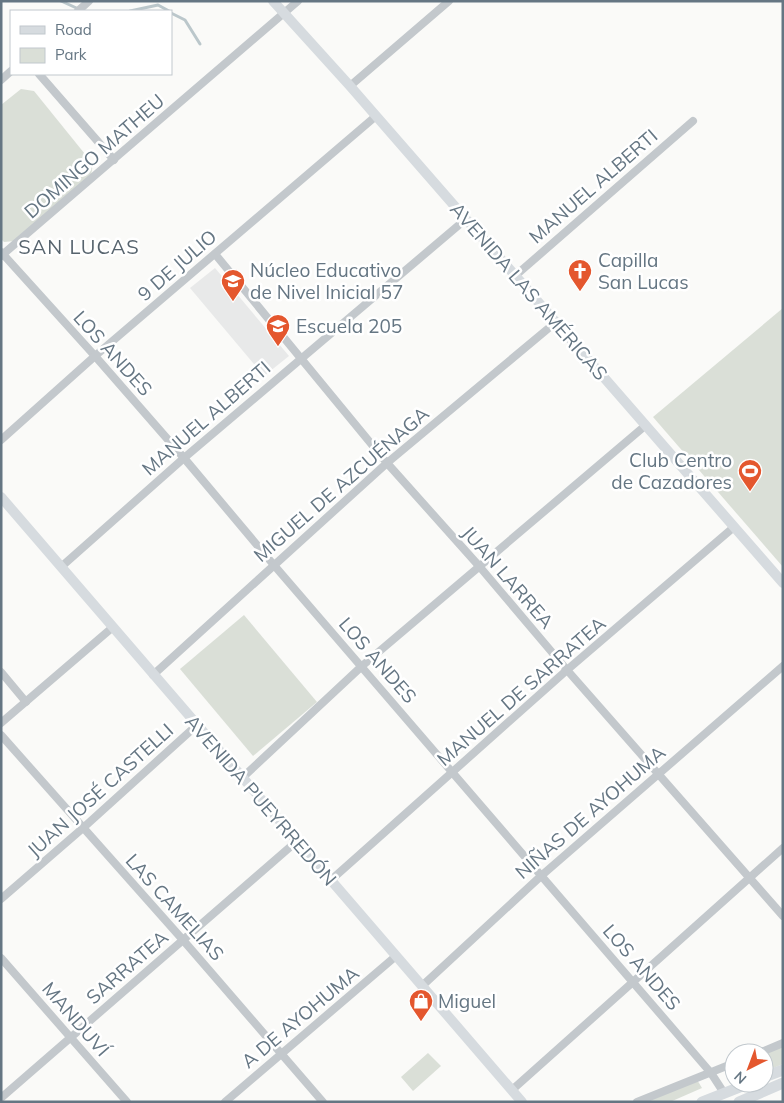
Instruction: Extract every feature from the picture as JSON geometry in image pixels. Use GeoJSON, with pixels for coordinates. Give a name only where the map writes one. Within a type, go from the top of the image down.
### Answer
{"type":"FeatureCollection","features":[{"type":"Feature","properties":{"kind":"main road","name":"AVENIDA LAS AMÉRICAS"},"geometry":{"type":"LineString","coordinates":[[273,1],[350,86],[783,583]]}},
{"type":"Feature","properties":{"kind":"main road","name":"AVENIDA PUEYRREDÓN"},"geometry":{"type":"LineString","coordinates":[[1,497],[522,1102]]}},
{"type":"Feature","properties":{"kind":"main road"},"geometry":{"type":"LineString","coordinates":[[739,1102],[783,1084]]}},
{"type":"Feature","properties":{"kind":"main road"},"geometry":{"type":"LineString","coordinates":[[702,1102],[724,1093]]}},
{"type":"Feature","properties":{"kind":"street"},"geometry":{"type":"LineString","coordinates":[[79,10],[89,1]]}},
{"type":"Feature","properties":{"kind":"street","name":"DOMINGO MATHEU"},"geometry":{"type":"LineString","coordinates":[[2,254],[298,1]]}},
{"type":"Feature","properties":{"kind":"street"},"geometry":{"type":"LineString","coordinates":[[350,86],[449,1]]}},
{"type":"Feature","properties":{"kind":"street"},"geometry":{"type":"LineString","coordinates":[[40,75],[114,160]]}},
{"type":"Feature","properties":{"kind":"street","name":"9 DE JULIO"},"geometry":{"type":"LineString","coordinates":[[1,440],[376,116]]}},
{"type":"Feature","properties":{"kind":"street","name":"MANUEL ALBERTI"},"geometry":{"type":"LineString","coordinates":[[515,276],[692,121]]}},
{"type":"Feature","properties":{"kind":"street","name":"MANUEL ALBERTI"},"geometry":{"type":"LineString","coordinates":[[61,567],[300,358],[466,219]]}},
{"type":"Feature","properties":{"kind":"street","name":"LOS ANDES"},"geometry":{"type":"LineString","coordinates":[[2,254],[96,356],[184,458],[273,564],[633,981],[711,1073],[724,1093]]}},
{"type":"Feature","properties":{"kind":"street","name":"JUAN LARREA"},"geometry":{"type":"LineString","coordinates":[[215,254],[386,463],[479,566],[567,670],[783,916]]}},
{"type":"Feature","properties":{"kind":"street","name":"MIGUEL DE AZCUÉNAGA"},"geometry":{"type":"LineString","coordinates":[[153,675],[386,463],[556,322]]}},
{"type":"Feature","properties":{"kind":"street"},"geometry":{"type":"LineString","coordinates":[[242,778],[362,666],[646,426]]}},
{"type":"Feature","properties":{"kind":"street","name":"MANUEL DE SARRATEA"},"geometry":{"type":"LineString","coordinates":[[331,880],[567,670],[734,527]]}},
{"type":"Feature","properties":{"kind":"street"},"geometry":{"type":"LineString","coordinates":[[1,723],[113,627]]}},
{"type":"Feature","properties":{"kind":"street","name":"NIÑAS DE AYOHUMA"},"geometry":{"type":"LineString","coordinates":[[422,986],[541,876],[783,666]]}},
{"type":"Feature","properties":{"kind":"street"},"geometry":{"type":"LineString","coordinates":[[1,672],[26,702]]}},
{"type":"Feature","properties":{"kind":"street","name":"JUAN JOSÉ CASTELLI"},"geometry":{"type":"LineString","coordinates":[[1,899],[197,725]]}},
{"type":"Feature","properties":{"kind":"street","name":"LAS CAMELIAS"},"geometry":{"type":"LineString","coordinates":[[1,735],[183,940],[323,1102]]}},
{"type":"Feature","properties":{"kind":"street","name":"SARRATEA"},"geometry":{"type":"LineString","coordinates":[[1,1098],[297,841]]}},
{"type":"Feature","properties":{"kind":"street"},"geometry":{"type":"LineString","coordinates":[[512,1090],[783,848]]}},
{"type":"Feature","properties":{"kind":"street","name":"A DE AYOHUMA"},"geometry":{"type":"LineString","coordinates":[[225,1102],[396,956]]}},
{"type":"Feature","properties":{"kind":"street","name":"MANDUVÍ"},"geometry":{"type":"LineString","coordinates":[[1,958],[127,1102]]}},
{"type":"Feature","properties":{"kind":"street"},"geometry":{"type":"LineString","coordinates":[[637,1102],[724,1067]]}},
{"type":"Feature","properties":{"kind":"shaded area"},"geometry":{"type":"Polygon","coordinates":[[[215,268],[289,356],[264,376],[190,288],[215,268]]]}},
{"type":"Feature","properties":{"kind":"green space"},"geometry":{"type":"Polygon","coordinates":[[[21,89],[34,91],[93,164],[91,175],[15,241],[4,242],[1,239],[1,105],[21,89]]]}},
{"type":"Feature","properties":{"kind":"green space","name":"Club Centro de Cazadores"},"geometry":{"type":"Polygon","coordinates":[[[783,308],[783,567],[653,417],[783,308]]]}},
{"type":"Feature","properties":{"kind":"green space"},"geometry":{"type":"Polygon","coordinates":[[[244,615],[317,702],[253,756],[180,669],[244,615]]]}},
{"type":"Feature","properties":{"kind":"green space"},"geometry":{"type":"Polygon","coordinates":[[[783,1042],[783,1064],[774,1068],[774,1047],[783,1042]]]}},
{"type":"Feature","properties":{"kind":"green space"},"geometry":{"type":"Polygon","coordinates":[[[428,1053],[441,1066],[413,1091],[401,1077],[428,1053]]]}},
{"type":"Feature","properties":{"kind":"green space"},"geometry":{"type":"Polygon","coordinates":[[[696,1078],[702,1088],[670,1102],[635,1102],[696,1078]]]}},
{"type":"Feature","properties":{"kind":"waterway"},"geometry":{"type":"LineString","coordinates":[[61,1],[81,10]]}},
{"type":"Feature","properties":{"kind":"waterway"},"geometry":{"type":"LineString","coordinates":[[135,10],[158,5],[167,10]]}},
{"type":"Feature","properties":{"kind":"waterway"},"geometry":{"type":"LineString","coordinates":[[172,14],[185,20],[200,44]]}},
{"type":"Feature","properties":{"kind":"place","name":"Capilla San Lucas"},"geometry":{"type":"Point","coordinates":[580,292]}},
{"type":"Feature","properties":{"kind":"place","name":"Núcleo Educativo de Nivel Inicial 57"},"geometry":{"type":"Point","coordinates":[233,302]}},
{"type":"Feature","properties":{"kind":"place","name":"Escuela 205"},"geometry":{"type":"Point","coordinates":[278,347]}},
{"type":"Feature","properties":{"kind":"place","name":"Club Centro de Cazadores"},"geometry":{"type":"Point","coordinates":[750,492]}},
{"type":"Feature","properties":{"kind":"place","name":"Miguel"},"geometry":{"type":"Point","coordinates":[421,1022]}},
{"type":"Feature","properties":{"kind":"district","name":"SAN LUCAS"},"geometry":{"type":"Point","coordinates":[79,247]}}]}
